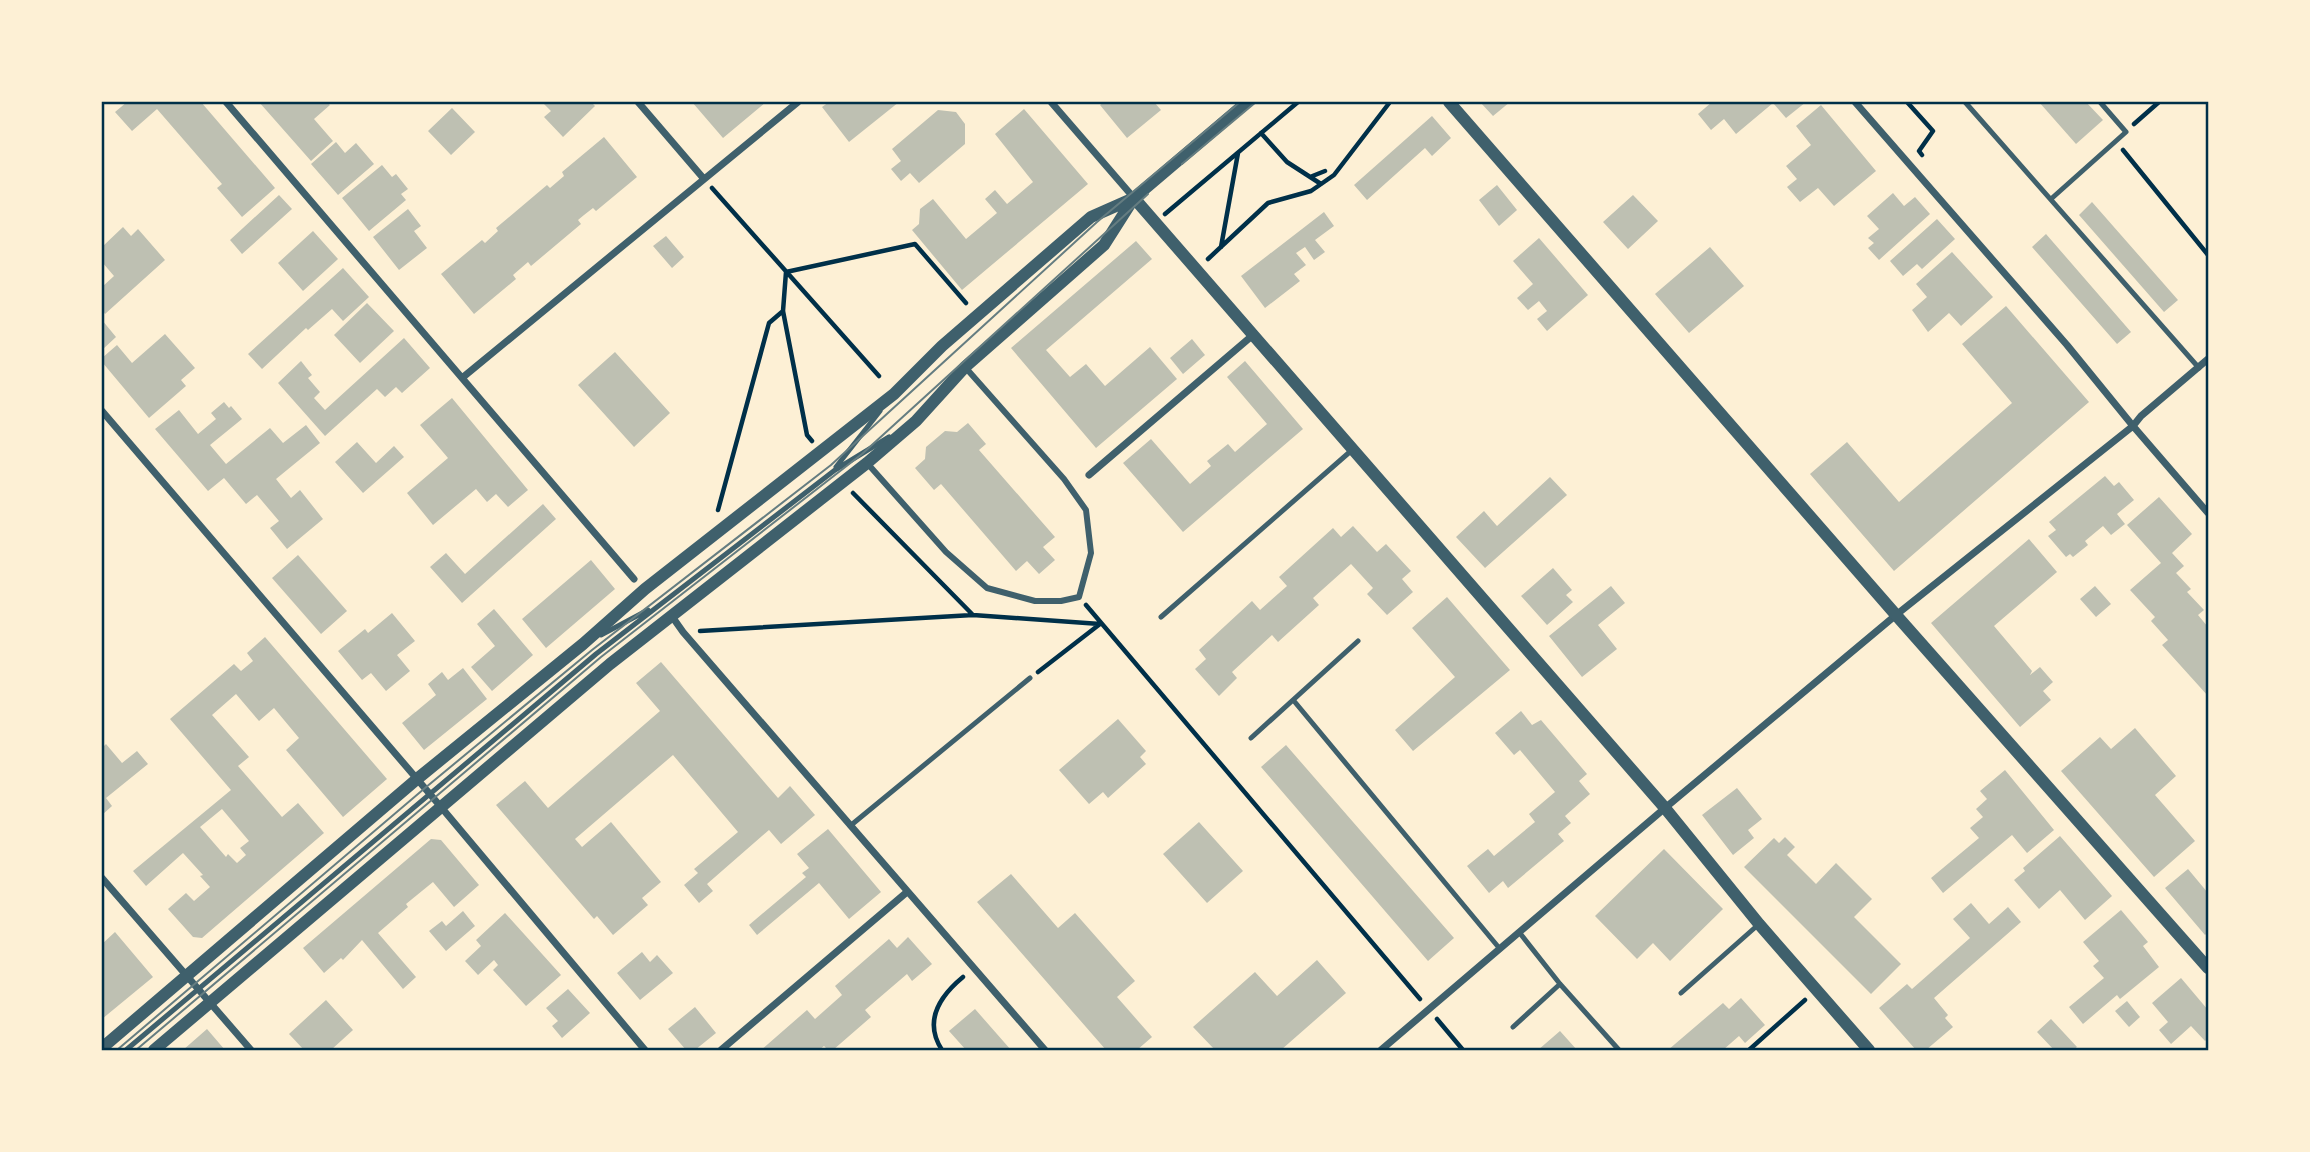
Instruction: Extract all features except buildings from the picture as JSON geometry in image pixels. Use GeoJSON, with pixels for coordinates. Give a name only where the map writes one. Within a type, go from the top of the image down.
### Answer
{"type":"FeatureCollection","features":[{"type":"Feature","properties":{"kind":"street"},"geometry":{"type":"LineString","coordinates":[[226,102],[634,579]]}},
{"type":"Feature","properties":{"kind":"street"},"geometry":{"type":"LineString","coordinates":[[638,102],[704,179]]}},
{"type":"Feature","properties":{"kind":"street"},"geometry":{"type":"LineString","coordinates":[[462,379],[798,102]]}},
{"type":"Feature","properties":{"kind":"street"},"geometry":{"type":"LineString","coordinates":[[1051,102],[1665,808],[1759,924],[1869,1051]]}},
{"type":"Feature","properties":{"kind":"street"},"geometry":{"type":"LineString","coordinates":[[102,1048],[645,589],[894,394],[942,345],[1091,217],[1134,198],[1247,102]]}},
{"type":"Feature","properties":{"kind":"street"},"geometry":{"type":"LineString","coordinates":[[1449,102],[2208,968]]}},
{"type":"Feature","properties":{"kind":"street"},"geometry":{"type":"LineString","coordinates":[[1855,102],[2067,345],[2208,513]]}},
{"type":"Feature","properties":{"kind":"street"},"geometry":{"type":"LineString","coordinates":[[154,1051],[610,664],[867,463],[916,421],[965,367],[1104,245],[1134,198]]}},
{"type":"Feature","properties":{"kind":"street"},"geometry":{"type":"LineString","coordinates":[[1089,475],[1253,335]]}},
{"type":"Feature","properties":{"kind":"street"},"geometry":{"type":"LineString","coordinates":[[1381,1051],[1665,808],[1896,615],[2133,426],[2141,416],[2208,359]]}},
{"type":"Feature","properties":{"kind":"street"},"geometry":{"type":"LineString","coordinates":[[867,463],[946,552],[987,588],[1035,601],[1060,601],[1079,597],[1091,553],[1086,510],[1064,479],[965,367]]}},
{"type":"Feature","properties":{"kind":"street"},"geometry":{"type":"LineString","coordinates":[[102,411],[441,807],[645,1051]]}},
{"type":"Feature","properties":{"kind":"street"},"geometry":{"type":"LineString","coordinates":[[671,615],[1045,1051]]}},
{"type":"Feature","properties":{"kind":"street"},"geometry":{"type":"LineString","coordinates":[[102,878],[251,1051]]}},
{"type":"Feature","properties":{"kind":"street"},"geometry":{"type":"LineString","coordinates":[[721,1051],[907,892]]}},
{"type":"Feature","properties":{"kind":"lane"},"geometry":{"type":"LineString","coordinates":[[1965,102],[2199,368]]}},
{"type":"Feature","properties":{"kind":"lane"},"geometry":{"type":"LineString","coordinates":[[2052,199],[2126,132],[2100,102]]}},
{"type":"Feature","properties":{"kind":"lane"},"geometry":{"type":"LineString","coordinates":[[835,470],[894,394]]}},
{"type":"Feature","properties":{"kind":"lane"},"geometry":{"type":"LineString","coordinates":[[126,1051],[586,662],[835,470],[916,421]]}},
{"type":"Feature","properties":{"kind":"lane"},"geometry":{"type":"LineString","coordinates":[[1161,617],[1352,450]]}},
{"type":"Feature","properties":{"kind":"lane"},"geometry":{"type":"LineString","coordinates":[[583,644],[660,604]]}},
{"type":"Feature","properties":{"kind":"lane"},"geometry":{"type":"LineString","coordinates":[[1251,738],[1358,641]]}},
{"type":"Feature","properties":{"kind":"lane"},"geometry":{"type":"LineString","coordinates":[[850,826],[1030,678]]}},
{"type":"Feature","properties":{"kind":"lane"},"geometry":{"type":"LineString","coordinates":[[1294,701],[1500,949]]}},
{"type":"Feature","properties":{"kind":"lane"},"geometry":{"type":"LineString","coordinates":[[1681,993],[1759,924]]}},
{"type":"Feature","properties":{"kind":"lane"},"geometry":{"type":"LineString","coordinates":[[1519,932],[1619,1051]]}},
{"type":"Feature","properties":{"kind":"lane"},"geometry":{"type":"LineString","coordinates":[[1513,1027],[1560,984]]}},
{"type":"Feature","properties":{"kind":"path"},"geometry":{"type":"LineString","coordinates":[[1155,222],[1298,102]]}},
{"type":"Feature","properties":{"kind":"path"},"geometry":{"type":"LineString","coordinates":[[1196,270],[1268,203],[1311,191],[1334,175],[1390,102]]}},
{"type":"Feature","properties":{"kind":"path"},"geometry":{"type":"LineString","coordinates":[[1907,102],[1933,131],[1919,151],[1928,162]]}},
{"type":"Feature","properties":{"kind":"path"},"geometry":{"type":"LineString","coordinates":[[2126,132],[2159,102]]}},
{"type":"Feature","properties":{"kind":"path"},"geometry":{"type":"LineString","coordinates":[[1261,133],[1287,162],[1321,184]]}},
{"type":"Feature","properties":{"kind":"path"},"geometry":{"type":"LineString","coordinates":[[2116,141],[2208,255]]}},
{"type":"Feature","properties":{"kind":"path"},"geometry":{"type":"LineString","coordinates":[[1221,247],[1238,152]]}},
{"type":"Feature","properties":{"kind":"path"},"geometry":{"type":"LineString","coordinates":[[1310,177],[1325,171]]}},
{"type":"Feature","properties":{"kind":"path"},"geometry":{"type":"LineString","coordinates":[[704,179],[879,376]]}},
{"type":"Feature","properties":{"kind":"path"},"geometry":{"type":"LineString","coordinates":[[786,272],[915,244],[967,304]]}},
{"type":"Feature","properties":{"kind":"path"},"geometry":{"type":"LineString","coordinates":[[786,272],[783,310],[807,435],[821,453]]}},
{"type":"Feature","properties":{"kind":"path"},"geometry":{"type":"LineString","coordinates":[[718,509],[768,323],[783,310]]}},
{"type":"Feature","properties":{"kind":"path"},"geometry":{"type":"LineString","coordinates":[[852,491],[972,615]]}},
{"type":"Feature","properties":{"kind":"path"},"geometry":{"type":"LineString","coordinates":[[1079,597],[1464,1051]]}},
{"type":"Feature","properties":{"kind":"path"},"geometry":{"type":"LineString","coordinates":[[683,632],[972,615],[1101,624]]}},
{"type":"Feature","properties":{"kind":"path"},"geometry":{"type":"LineString","coordinates":[[1030,678],[1101,624]]}},
{"type":"Feature","properties":{"kind":"path"},"geometry":{"type":"LineString","coordinates":[[942,1051],[934,1028],[937,1007],[947,990],[974,968]]}},
{"type":"Feature","properties":{"kind":"path"},"geometry":{"type":"LineString","coordinates":[[1749,1051],[1816,990]]}},
{"type":"Feature","properties":{"kind":"tram line"},"geometry":{"type":"LineString","coordinates":[[117,1050],[592,650],[831,465],[1097,222],[1240,102]]}},
{"type":"Feature","properties":{"kind":"tram line"},"geometry":{"type":"LineString","coordinates":[[1182,164],[1256,102]]}},
{"type":"Feature","properties":{"kind":"tram line"},"geometry":{"type":"LineString","coordinates":[[136,1050],[601,657],[862,454],[1148,194]]}}]}
